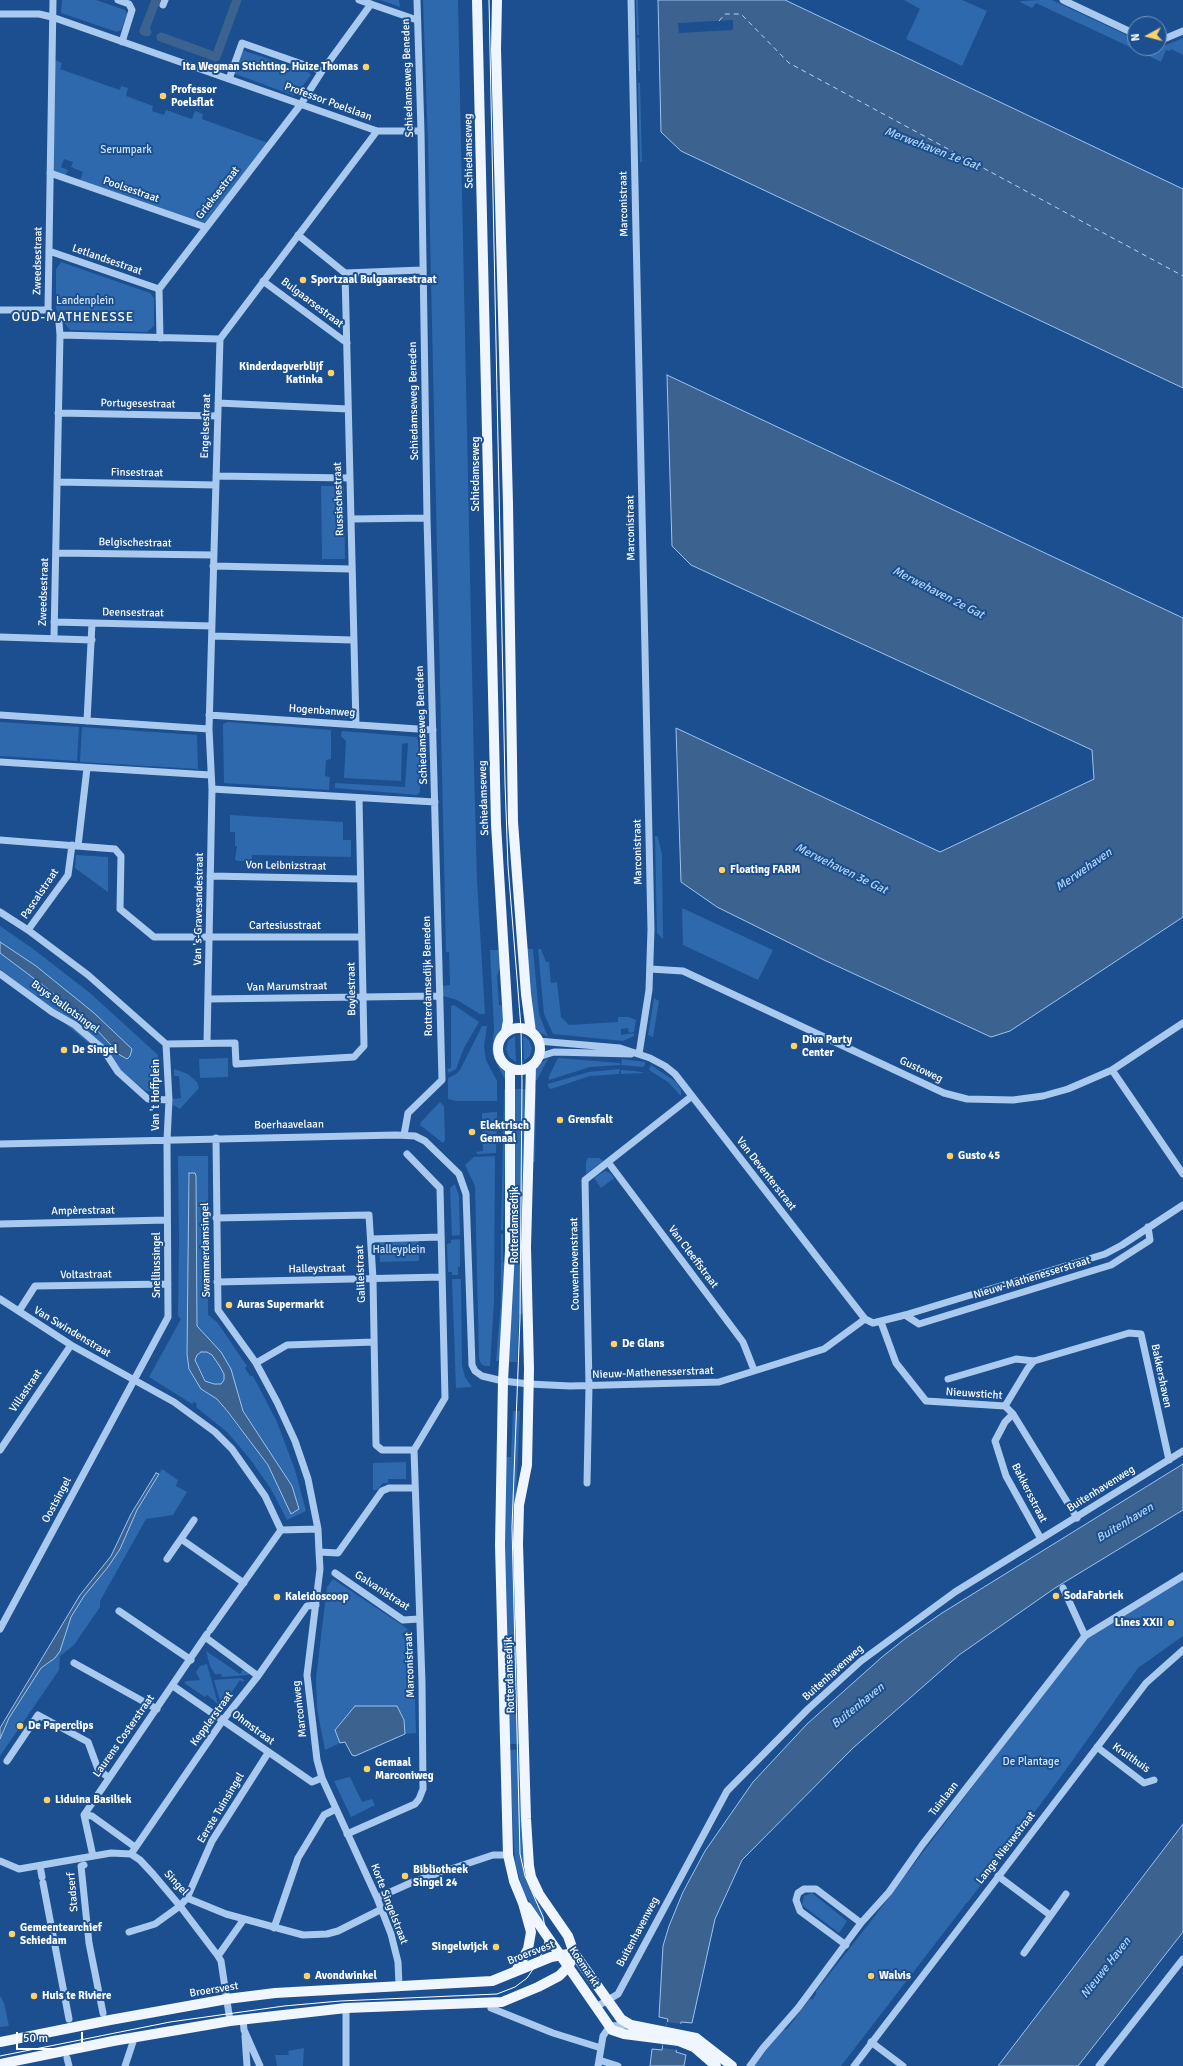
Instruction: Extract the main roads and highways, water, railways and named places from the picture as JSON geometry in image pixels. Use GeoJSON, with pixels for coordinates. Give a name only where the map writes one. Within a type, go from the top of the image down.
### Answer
{"type":"FeatureCollection","features":[{"type":"Feature","properties":{"kind":"main road","name":"Schiedamseweg"},"geometry":{"type":"LineString","coordinates":[[477,0],[496,824],[508,1021],[506,1032]]}},
{"type":"Feature","properties":{"kind":"main road"},"geometry":{"type":"LineString","coordinates":[[496,0],[508,512],[513,822],[522,948],[531,1032]]}},
{"type":"Feature","properties":{"kind":"main road"},"geometry":{"type":"LineString","coordinates":[[516,1028],[531,1032],[538,1040],[540,1052],[538,1057],[531,1066],[520,1070],[510,1068],[502,1061],[498,1051],[500,1040],[506,1032],[516,1028]]}},
{"type":"Feature","properties":{"kind":"main road","name":"Rotterdamsedijk"},"geometry":{"type":"LineString","coordinates":[[531,1066],[526,1247],[529,1384],[527,1465],[519,1505],[518,1544],[527,1853],[531,1877],[539,1894],[568,1936],[574,1953]]}},
{"type":"Feature","properties":{"kind":"main road","name":"Rotterdamsedijk"},"geometry":{"type":"LineString","coordinates":[[510,1068],[510,1251],[503,1381],[500,1546],[508,1855],[514,1881],[523,1902]]}},
{"type":"Feature","properties":{"kind":"main road"},"geometry":{"type":"LineString","coordinates":[[516,1970],[528,1949],[530,1940],[530,1927],[523,1902]]}},
{"type":"Feature","properties":{"kind":"main road","name":"Koemarkt"},"geometry":{"type":"LineString","coordinates":[[523,1902],[569,1966],[612,2030],[624,2034],[658,2034]]}},
{"type":"Feature","properties":{"kind":"main road"},"geometry":{"type":"LineString","coordinates":[[548,1936],[561,1926]]}},
{"type":"Feature","properties":{"kind":"main road"},"geometry":{"type":"LineString","coordinates":[[0,2064],[113,2041],[243,2019],[346,2008],[502,2002],[552,1981],[569,1966],[574,1953]]}},
{"type":"Feature","properties":{"kind":"main road","name":"Koemarkt"},"geometry":{"type":"LineString","coordinates":[[574,1953],[621,2019],[631,2025],[658,2034]]}},
{"type":"Feature","properties":{"kind":"main road","name":"Broersvest"},"geometry":{"type":"LineString","coordinates":[[0,2042],[227,1999],[275,1993],[399,1985],[483,1982],[501,1978],[516,1970],[560,1954],[574,1953]]}},
{"type":"Feature","properties":{"kind":"main road"},"geometry":{"type":"LineString","coordinates":[[658,2034],[680,2038],[696,2038],[732,2066]]}},
{"type":"Feature","properties":{"kind":"main road"},"geometry":{"type":"LineString","coordinates":[[680,2038],[694,2047],[716,2066]]}},
{"type":"Feature","properties":{"kind":"water","name":"Merwehaven 1e Gat"},"geometry":{"type":"Polygon","coordinates":[[[658,0],[785,0],[1183,189],[1183,388],[681,151],[661,132],[658,0]]]}},
{"type":"Feature","properties":{"kind":"water"},"geometry":{"type":"Polygon","coordinates":[[[667,375],[1183,618],[1183,917],[1010,1031],[991,1037],[824,960],[717,907],[681,882],[676,728],[940,852],[1094,779],[1092,750],[691,565],[672,546],[667,375]]]}},
{"type":"Feature","properties":{"kind":"water"},"geometry":{"type":"Polygon","coordinates":[[[0,942],[36,966],[94,1013],[132,1049],[130,1056],[127,1059],[120,1055],[96,1029],[44,986],[0,953],[0,942]]]}},
{"type":"Feature","properties":{"kind":"water"},"geometry":{"type":"Polygon","coordinates":[[[189,1173],[195,1173],[197,1326],[221,1352],[231,1369],[243,1411],[292,1486],[299,1509],[291,1514],[268,1465],[217,1399],[201,1389],[189,1369],[187,1354],[189,1173]],[[201,1352],[197,1355],[195,1360],[205,1381],[214,1384],[221,1384],[224,1380],[224,1374],[212,1355],[207,1352],[201,1352]]]}},
{"type":"Feature","properties":{"kind":"water","name":"Buitenhaven"},"geometry":{"type":"Polygon","coordinates":[[[1183,1464],[1183,1510],[1055,1588],[959,1655],[853,1748],[742,1860],[715,1919],[692,2023],[681,2022],[676,2052],[686,2055],[684,2066],[650,2066],[652,2049],[662,2050],[668,2019],[659,2017],[663,1946],[669,1926],[683,1892],[705,1851],[753,1782],[807,1724],[882,1657],[906,1638],[942,1613],[1183,1464]]]}},
{"type":"Feature","properties":{"kind":"water"},"geometry":{"type":"Polygon","coordinates":[[[156,1473],[159,1474],[137,1510],[120,1549],[108,1567],[84,1596],[71,1617],[60,1651],[55,1658],[41,1668],[9,1718],[0,1739],[0,1728],[80,1595],[111,1556],[131,1514],[156,1473]]]}},
{"type":"Feature","properties":{"kind":"water"},"geometry":{"type":"Polygon","coordinates":[[[355,1706],[397,1706],[404,1720],[405,1734],[355,1756],[352,1755],[345,1742],[340,1743],[335,1730],[355,1706]]]}},
{"type":"Feature","properties":{"kind":"water","name":"Nieuwe Haven"},"geometry":{"type":"Polygon","coordinates":[[[1183,1824],[1183,1932],[1078,2066],[998,2066],[1183,1824]]]}},
{"type":"Feature","properties":{"kind":"waterway"},"geometry":{"type":"LineString","coordinates":[[147,32],[144,31],[156,0]]}},
{"type":"Feature","properties":{"kind":"waterway"},"geometry":{"type":"LineString","coordinates":[[161,37],[216,57],[237,0]]}},
{"type":"Feature","properties":{"kind":"tram line"},"geometry":{"type":"LineString","coordinates":[[0,2056],[170,2022],[284,2006],[340,2001],[497,1994],[515,1987],[527,1978],[538,1962],[544,1948],[546,1933],[543,1917],[525,1876],[520,1854],[512,1527],[520,1318],[522,1082],[521,1028],[508,866],[505,783],[489,0]]}},
{"type":"Feature","properties":{"kind":"place","name":"Ita Wegman Stichting. Huize Thomas"},"geometry":{"type":"Point","coordinates":[366,67]}},
{"type":"Feature","properties":{"kind":"place","name":"Professor Poelsflat"},"geometry":{"type":"Point","coordinates":[163,96]}},
{"type":"Feature","properties":{"kind":"place","name":"Sportzaal Bulgaarsestraat"},"geometry":{"type":"Point","coordinates":[303,280]}},
{"type":"Feature","properties":{"kind":"place","name":"Kinderdagverblijf Katinka"},"geometry":{"type":"Point","coordinates":[331,373]}},
{"type":"Feature","properties":{"kind":"place","name":"Floating FARM"},"geometry":{"type":"Point","coordinates":[722,870]}},
{"type":"Feature","properties":{"kind":"place","name":"Diva Party Center"},"geometry":{"type":"Point","coordinates":[794,1046]}},
{"type":"Feature","properties":{"kind":"place","name":"De Singel"},"geometry":{"type":"Point","coordinates":[64,1050]}},
{"type":"Feature","properties":{"kind":"place","name":"Grensfalt"},"geometry":{"type":"Point","coordinates":[560,1120]}},
{"type":"Feature","properties":{"kind":"place","name":"Elektrisch Gemaal"},"geometry":{"type":"Point","coordinates":[472,1132]}},
{"type":"Feature","properties":{"kind":"place","name":"Gusto 45"},"geometry":{"type":"Point","coordinates":[950,1156]}},
{"type":"Feature","properties":{"kind":"place","name":"Auras Supermarkt"},"geometry":{"type":"Point","coordinates":[229,1305]}},
{"type":"Feature","properties":{"kind":"place","name":"De Glans"},"geometry":{"type":"Point","coordinates":[614,1344]}},
{"type":"Feature","properties":{"kind":"place","name":"SodaFabriek"},"geometry":{"type":"Point","coordinates":[1056,1596]}},
{"type":"Feature","properties":{"kind":"place","name":"Kaleidoscoop"},"geometry":{"type":"Point","coordinates":[277,1597]}},
{"type":"Feature","properties":{"kind":"place","name":"Lines XXII"},"geometry":{"type":"Point","coordinates":[1171,1623]}},
{"type":"Feature","properties":{"kind":"place","name":"De Paperclips"},"geometry":{"type":"Point","coordinates":[20,1726]}},
{"type":"Feature","properties":{"kind":"place","name":"Gemaal Marconiweg"},"geometry":{"type":"Point","coordinates":[367,1769]}},
{"type":"Feature","properties":{"kind":"place","name":"Liduina Basiliek"},"geometry":{"type":"Point","coordinates":[47,1800]}},
{"type":"Feature","properties":{"kind":"place","name":"Bibliotheek Singel 24"},"geometry":{"type":"Point","coordinates":[405,1876]}},
{"type":"Feature","properties":{"kind":"place","name":"Gemeentearchief Schiedam"},"geometry":{"type":"Point","coordinates":[12,1934]}},
{"type":"Feature","properties":{"kind":"place","name":"Singelwijck"},"geometry":{"type":"Point","coordinates":[496,1947]}},
{"type":"Feature","properties":{"kind":"place","name":"Avondwinkel"},"geometry":{"type":"Point","coordinates":[307,1976]}},
{"type":"Feature","properties":{"kind":"place","name":"Walvis"},"geometry":{"type":"Point","coordinates":[871,1976]}},
{"type":"Feature","properties":{"kind":"place","name":"Huis te Riviere"},"geometry":{"type":"Point","coordinates":[34,1996]}},
{"type":"Feature","properties":{"kind":"district","name":"OUD-MATHENESSE"},"geometry":{"type":"Point","coordinates":[73,318]}},
{"type":"Feature","properties":{"kind":"park label","name":"Serumpark"},"geometry":{"type":"Point","coordinates":[126,150]}},
{"type":"Feature","properties":{"kind":"park label","name":"Landenplein"},"geometry":{"type":"Point","coordinates":[85,301]}},
{"type":"Feature","properties":{"kind":"park label","name":"Halleyplein"},"geometry":{"type":"Point","coordinates":[399,1250]}},
{"type":"Feature","properties":{"kind":"park label","name":"De Plantage"},"geometry":{"type":"Point","coordinates":[1031,1762]}},
{"type":"Feature","properties":{"kind":"water label","name":"Merwehaven 2e Gat"},"geometry":{"type":"Point","coordinates":[938,593]}},
{"type":"Feature","properties":{"kind":"water label","name":"Merwehaven 3e Gat"},"geometry":{"type":"Point","coordinates":[841,869]}},
{"type":"Feature","properties":{"kind":"water label","name":"Merwehaven"},"geometry":{"type":"Point","coordinates":[1084,870]}}]}
